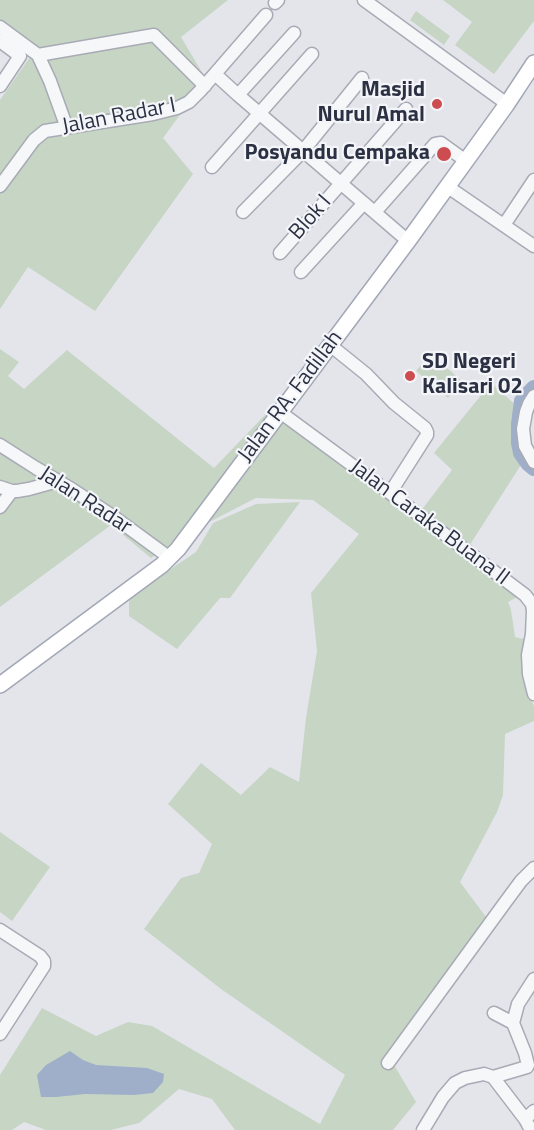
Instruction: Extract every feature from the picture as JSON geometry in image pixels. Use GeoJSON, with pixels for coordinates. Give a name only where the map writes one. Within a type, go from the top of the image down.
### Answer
{"type":"FeatureCollection","features":[{"type":"Feature","properties":{"kind":"main road","name":"Jalan RA. Fadillah"},"geometry":{"type":"LineString","coordinates":[[0,685],[170,558],[448,187],[534,63]]}},
{"type":"Feature","properties":{"kind":"street"},"geometry":{"type":"LineString","coordinates":[[364,0],[507,104]]}},
{"type":"Feature","properties":{"kind":"street","name":"Jalan Radar I"},"geometry":{"type":"LineString","coordinates":[[0,186],[42,133],[153,114],[177,108],[189,102],[266,15]]}},
{"type":"Feature","properties":{"kind":"street"},"geometry":{"type":"LineString","coordinates":[[0,27],[38,55],[67,128]]}},
{"type":"Feature","properties":{"kind":"street"},"geometry":{"type":"LineString","coordinates":[[238,95],[294,33]]}},
{"type":"Feature","properties":{"kind":"street"},"geometry":{"type":"LineString","coordinates":[[38,55],[154,35],[205,86]]}},
{"type":"Feature","properties":{"kind":"street"},"geometry":{"type":"LineString","coordinates":[[0,40],[20,56],[0,86]]}},
{"type":"Feature","properties":{"kind":"street"},"geometry":{"type":"LineString","coordinates":[[212,167],[312,54]]}},
{"type":"Feature","properties":{"kind":"street"},"geometry":{"type":"LineString","coordinates":[[215,74],[408,241]]}},
{"type":"Feature","properties":{"kind":"street"},"geometry":{"type":"LineString","coordinates":[[243,212],[303,151],[362,78]]}},
{"type":"Feature","properties":{"kind":"street","name":"Blok I"},"geometry":{"type":"LineString","coordinates":[[280,253],[406,110]]}},
{"type":"Feature","properties":{"kind":"street"},"geometry":{"type":"LineString","coordinates":[[375,212],[435,144],[441,143],[466,161]]}},
{"type":"Feature","properties":{"kind":"street"},"geometry":{"type":"LineString","coordinates":[[504,225],[534,180]]}},
{"type":"Feature","properties":{"kind":"street"},"geometry":{"type":"LineString","coordinates":[[448,187],[534,246]]}},
{"type":"Feature","properties":{"kind":"street"},"geometry":{"type":"LineString","coordinates":[[301,272],[364,203]]}},
{"type":"Feature","properties":{"kind":"street"},"geometry":{"type":"LineString","coordinates":[[330,345],[427,432],[390,493]]}},
{"type":"Feature","properties":{"kind":"street"},"geometry":{"type":"LineString","coordinates":[[534,396],[526,412],[523,429],[525,446],[534,462]]}},
{"type":"Feature","properties":{"kind":"street","name":"Jalan Caraka Buana II"},"geometry":{"type":"LineString","coordinates":[[280,412],[525,595],[533,604],[528,664],[534,694]]}},
{"type":"Feature","properties":{"kind":"street","name":"Jalan Radar"},"geometry":{"type":"LineString","coordinates":[[0,445],[114,517],[170,558]]}},
{"type":"Feature","properties":{"kind":"street"},"geometry":{"type":"LineString","coordinates":[[0,507],[6,489],[29,489],[58,481]]}},
{"type":"Feature","properties":{"kind":"street"},"geometry":{"type":"LineString","coordinates":[[388,1063],[521,881],[534,868]]}},
{"type":"Feature","properties":{"kind":"street"},"geometry":{"type":"LineString","coordinates":[[0,930],[44,961],[44,966],[0,1034]]}},
{"type":"Feature","properties":{"kind":"street"},"geometry":{"type":"LineString","coordinates":[[423,1130],[442,1097],[455,1083],[465,1078],[527,1067],[525,1053],[513,1023],[518,1004],[534,979]]}},
{"type":"Feature","properties":{"kind":"street"},"geometry":{"type":"LineString","coordinates":[[494,1013],[513,1023]]}},
{"type":"Feature","properties":{"kind":"street"},"geometry":{"type":"LineString","coordinates":[[489,1075],[530,1120]]}},
{"type":"Feature","properties":{"kind":"green space"},"geometry":{"type":"Polygon","coordinates":[[[0,0],[228,0],[181,37],[206,79],[163,138],[193,174],[95,311],[28,267],[0,309],[0,100],[30,57],[0,32],[0,0]]]}},
{"type":"Feature","properties":{"kind":"green space"},"geometry":{"type":"Polygon","coordinates":[[[443,0],[534,0],[534,21],[494,74],[455,45],[472,22],[443,0]]]}},
{"type":"Feature","properties":{"kind":"green space"},"geometry":{"type":"Polygon","coordinates":[[[416,11],[450,36],[444,45],[410,20],[416,11]]]}},
{"type":"Feature","properties":{"kind":"green space"},"geometry":{"type":"Polygon","coordinates":[[[0,349],[19,362],[8,376],[24,389],[67,350],[214,468],[266,414],[323,443],[417,516],[452,470],[434,453],[491,383],[519,408],[517,440],[524,460],[466,551],[519,596],[508,602],[515,637],[528,640],[523,657],[526,688],[534,706],[534,721],[505,734],[503,795],[497,812],[460,882],[486,917],[391,1060],[416,1102],[393,1130],[235,1130],[212,1099],[179,1089],[139,1123],[111,1130],[46,1130],[24,1122],[12,1130],[0,1130],[0,1075],[42,1008],[96,1036],[128,1022],[152,1026],[320,1124],[345,1075],[221,989],[144,929],[181,878],[199,873],[212,844],[168,804],[201,763],[241,795],[270,767],[299,782],[317,651],[311,593],[359,534],[313,500],[256,498],[188,533],[151,558],[111,525],[0,607],[0,349]]]}},
{"type":"Feature","properties":{"kind":"green space"},"geometry":{"type":"Polygon","coordinates":[[[431,354],[462,381],[448,398],[416,371],[431,354]]]}},
{"type":"Feature","properties":{"kind":"green space"},"geometry":{"type":"Polygon","coordinates":[[[300,502],[230,598],[220,598],[177,649],[129,616],[129,597],[196,552],[213,523],[256,504],[300,502]]]}},
{"type":"Feature","properties":{"kind":"green space"},"geometry":{"type":"Polygon","coordinates":[[[0,832],[50,867],[12,921],[0,912],[0,832]]]}},
{"type":"Feature","properties":{"kind":"water"},"geometry":{"type":"Polygon","coordinates":[[[70,1051],[96,1065],[147,1068],[164,1074],[163,1082],[153,1093],[41,1097],[37,1075],[46,1065],[70,1051]]]}},
{"type":"Feature","properties":{"kind":"waterway"},"geometry":{"type":"LineString","coordinates":[[534,388],[522,401],[519,424],[521,453],[534,468]]}},
{"type":"Feature","properties":{"kind":"place","name":"Masjid Nurul Amal"},"geometry":{"type":"Point","coordinates":[437,104]}},
{"type":"Feature","properties":{"kind":"place","name":"Posyandu Cempaka"},"geometry":{"type":"Point","coordinates":[444,154]}},
{"type":"Feature","properties":{"kind":"place","name":"SD Negeri Kalisari 02"},"geometry":{"type":"Point","coordinates":[410,376]}}]}
